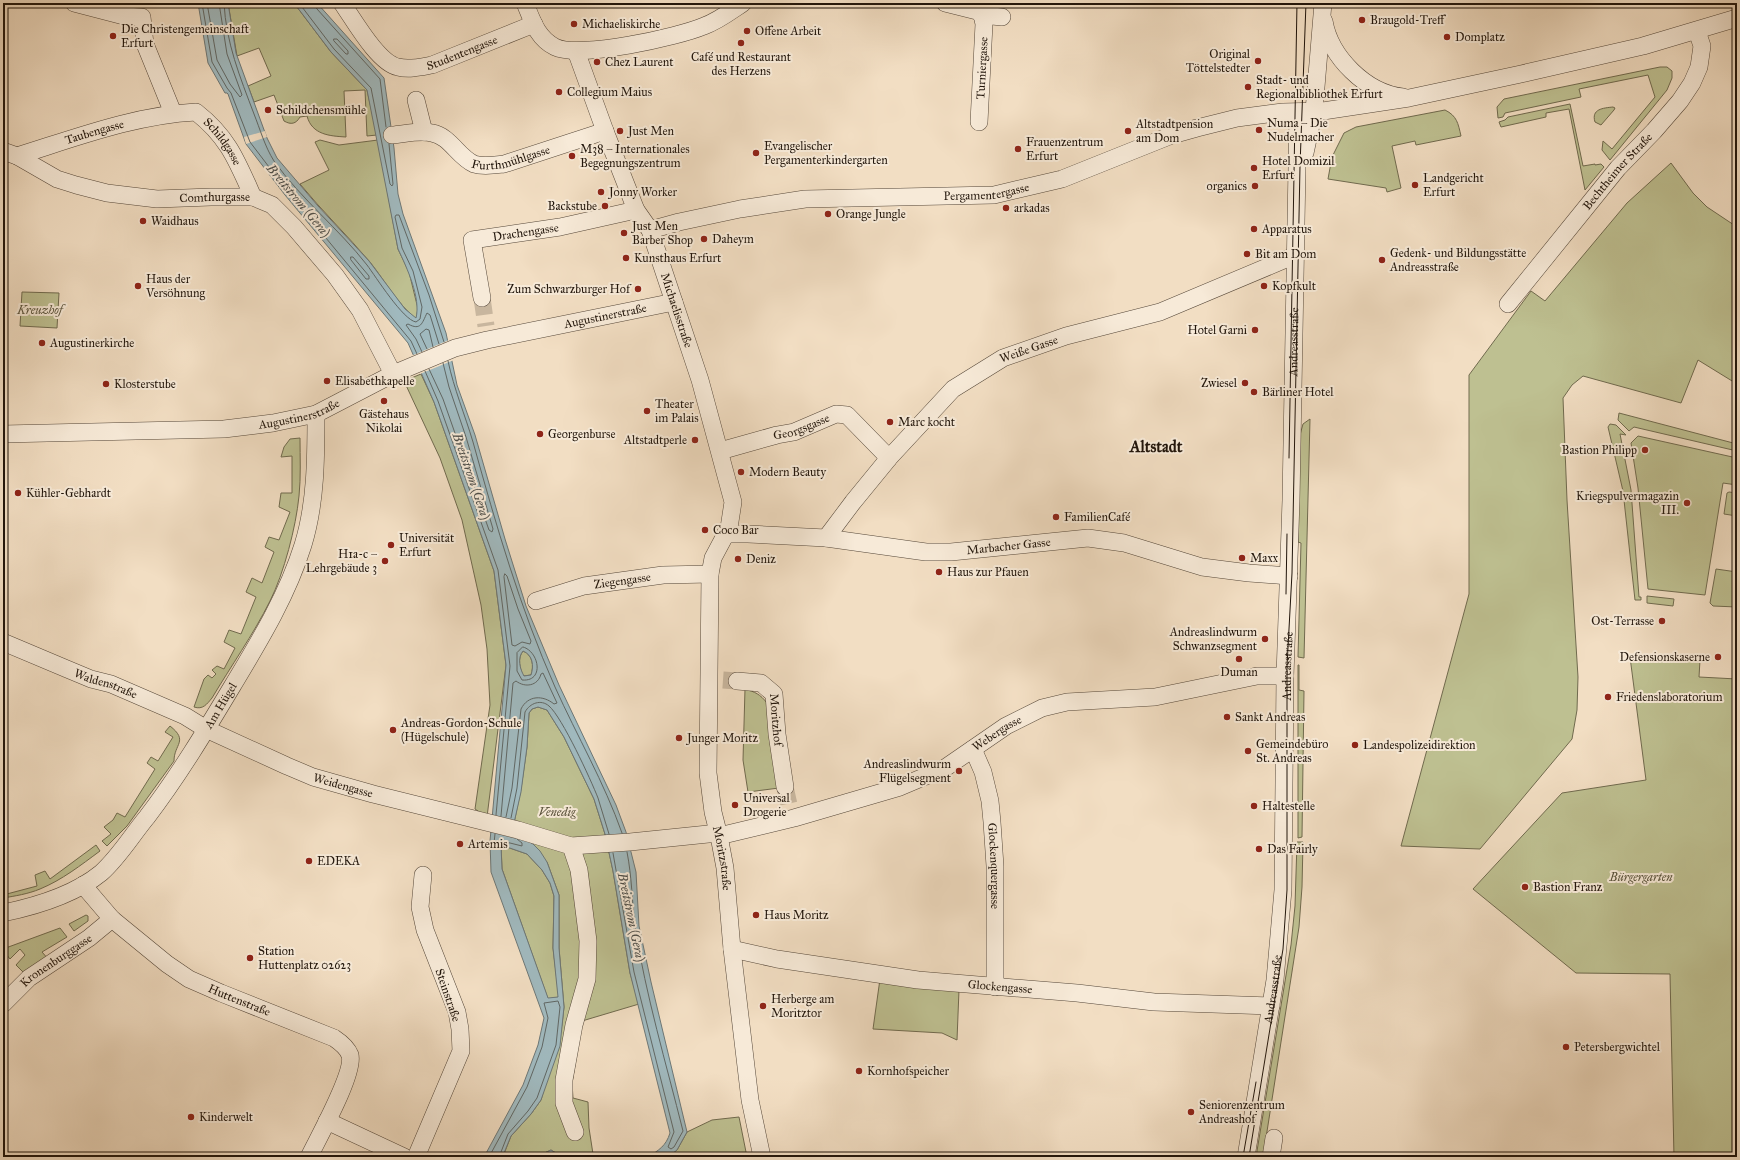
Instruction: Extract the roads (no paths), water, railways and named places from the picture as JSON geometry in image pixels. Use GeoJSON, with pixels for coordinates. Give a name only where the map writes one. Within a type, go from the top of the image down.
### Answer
{"type":"FeatureCollection","features":[{"type":"Feature","properties":{"kind":"street"},"geometry":{"type":"LineString","coordinates":[[74,3],[124,16],[142,17],[145,44],[173,113]]}},
{"type":"Feature","properties":{"kind":"street","name":"Studentengasse"},"geometry":{"type":"LineString","coordinates":[[342,3],[378,54],[389,64],[398,67],[414,68],[432,65],[534,24]]}},
{"type":"Feature","properties":{"kind":"street"},"geometry":{"type":"LineString","coordinates":[[524,3],[543,40],[556,48],[576,51],[657,40],[704,26],[720,18],[743,3]]}},
{"type":"Feature","properties":{"kind":"street"},"geometry":{"type":"LineString","coordinates":[[1322,5],[1325,25],[1329,38],[1345,63],[1353,72],[1376,88],[1397,96],[1409,98]]}},
{"type":"Feature","properties":{"kind":"street"},"geometry":{"type":"LineString","coordinates":[[1322,5],[1306,112],[1409,98],[1521,74],[1635,48],[1737,18]]}},
{"type":"Feature","properties":{"kind":"street"},"geometry":{"type":"LineString","coordinates":[[943,6],[977,11],[982,15],[1002,17]]}},
{"type":"Feature","properties":{"kind":"street","name":"Turniergasse"},"geometry":{"type":"LineString","coordinates":[[979,122],[984,24],[982,15]]}},
{"type":"Feature","properties":{"kind":"street","name":"Bechtheimer Straße"},"geometry":{"type":"LineString","coordinates":[[1508,304],[1618,168],[1663,122],[1680,101],[1692,83],[1699,67],[1702,46],[1697,30]]}},
{"type":"Feature","properties":{"kind":"street","name":"Michaelisstraße"},"geometry":{"type":"LineString","coordinates":[[576,51],[636,210],[650,230],[700,380],[720,451],[733,502],[729,528],[725,534],[712,566]]}},
{"type":"Feature","properties":{"kind":"street"},"geometry":{"type":"LineString","coordinates":[[416,100],[424,132]]}},
{"type":"Feature","properties":{"kind":"street","name":"Schildgasse"},"geometry":{"type":"LineString","coordinates":[[173,113],[196,112],[210,123],[232,149],[253,197]]}},
{"type":"Feature","properties":{"kind":"street","name":"Pergamentergasse"},"geometry":{"type":"LineString","coordinates":[[650,230],[679,222],[740,209],[805,199],[994,195],[1062,179],[1172,135],[1197,128],[1237,118],[1283,112],[1306,112]]}},
{"type":"Feature","properties":{"kind":"street","name":"Andreasstraße"},"geometry":{"type":"LineString","coordinates":[[1246,1157],[1279,949],[1283,890],[1285,676],[1289,576],[1297,172],[1305,153],[1306,112]]}},
{"type":"Feature","properties":{"kind":"street","name":"Taubengasse"},"geometry":{"type":"LineString","coordinates":[[10,154],[53,145],[127,123],[173,113]]}},
{"type":"Feature","properties":{"kind":"street","name":"Furthmühlgasse"},"geometry":{"type":"LineString","coordinates":[[392,135],[424,132],[434,133],[447,140],[468,160],[475,164],[488,165],[504,164],[605,131]]}},
{"type":"Feature","properties":{"kind":"street","name":"Comthurgasse"},"geometry":{"type":"LineString","coordinates":[[10,154],[57,179],[107,193],[157,199],[253,197],[272,205],[294,227],[335,275],[360,310],[396,373]]}},
{"type":"Feature","properties":{"kind":"street","name":"Drachengasse"},"geometry":{"type":"LineString","coordinates":[[482,298],[472,240],[560,227],[636,210]]}},
{"type":"Feature","properties":{"kind":"street","name":"Weiße Gasse"},"geometry":{"type":"LineString","coordinates":[[826,538],[889,458],[953,389],[1003,358],[1066,336],[1160,312],[1280,261],[1295,257]]}},
{"type":"Feature","properties":{"kind":"street","name":"Augustinerstraße"},"geometry":{"type":"LineString","coordinates":[[3,434],[224,430],[273,423],[316,414],[396,373],[486,333],[674,302]]}},
{"type":"Feature","properties":{"kind":"street","name":"Am Hügel"},"geometry":{"type":"LineString","coordinates":[[3,913],[53,899],[83,885],[101,873],[114,860],[166,792],[206,729],[269,625],[297,562],[311,507],[316,444],[316,414]]}},
{"type":"Feature","properties":{"kind":"street","name":"Georgsgasse"},"geometry":{"type":"LineString","coordinates":[[720,451],[777,435],[794,432],[836,414],[847,415],[889,458]]}},
{"type":"Feature","properties":{"kind":"street","name":"Marbacher Gasse"},"geometry":{"type":"LineString","coordinates":[[725,534],[826,538],[926,552],[951,552],[1088,538],[1124,543],[1202,566],[1249,573],[1289,576]]}},
{"type":"Feature","properties":{"kind":"street","name":"Ziegengasse"},"geometry":{"type":"LineString","coordinates":[[536,601],[584,586],[663,575],[712,566]]}},
{"type":"Feature","properties":{"kind":"street","name":"Moritzstraße"},"geometry":{"type":"LineString","coordinates":[[712,566],[723,680],[708,773],[713,812],[725,868],[732,949],[750,1100],[762,1157]]}},
{"type":"Feature","properties":{"kind":"street","name":"Waldenstraße"},"geometry":{"type":"LineString","coordinates":[[3,642],[92,679],[132,692],[185,716],[206,729]]}},
{"type":"Feature","properties":{"kind":"street","name":"Webergasse"},"geometry":{"type":"LineString","coordinates":[[719,835],[792,813],[900,787],[945,768],[1006,726],[1042,708],[1067,702],[1155,697],[1257,676],[1285,676]]}},
{"type":"Feature","properties":{"kind":"street","name":"Moritzhof"},"geometry":{"type":"LineString","coordinates":[[723,680],[761,683],[774,694],[778,741],[785,787]]}},
{"type":"Feature","properties":{"kind":"street","name":"Weidengasse"},"geometry":{"type":"LineString","coordinates":[[206,729],[313,777],[373,794],[518,830],[571,846]]}},
{"type":"Feature","properties":{"kind":"street","name":"Glockenquergasse"},"geometry":{"type":"LineString","coordinates":[[973,749],[983,772],[990,801],[992,822],[995,866],[995,987]]}},
{"type":"Feature","properties":{"kind":"street"},"geometry":{"type":"LineString","coordinates":[[574,1132],[564,1103],[564,1080],[574,1025],[587,979],[588,941],[579,870],[571,846],[719,835]]}},
{"type":"Feature","properties":{"kind":"street","name":"Steinstraße"},"geometry":{"type":"LineString","coordinates":[[416,1157],[460,1050],[460,1029],[457,1012],[424,930],[420,907],[422,875]]}},
{"type":"Feature","properties":{"kind":"street","name":"Huttenstraße"},"geometry":{"type":"LineString","coordinates":[[83,885],[112,919],[189,979],[334,1038],[342,1043],[350,1056],[350,1066],[327,1121],[309,1157]]}},
{"type":"Feature","properties":{"kind":"street","name":"Kronenburggasse"},"geometry":{"type":"LineString","coordinates":[[3,1004],[29,978],[89,938],[112,919]]}},
{"type":"Feature","properties":{"kind":"street","name":"Glockengasse"},"geometry":{"type":"LineString","coordinates":[[732,949],[777,959],[911,979],[1154,1002],[1271,1006]]}},
{"type":"Feature","properties":{"kind":"street"},"geometry":{"type":"LineString","coordinates":[[327,1121],[404,1157]]}},
{"type":"Feature","properties":{"kind":"street"},"geometry":{"type":"LineString","coordinates":[[1271,1157],[1274,1138]]}},
{"type":"Feature","properties":{"kind":"water","name":"Breitstrom (Gera)"},"geometry":{"type":"Polygon","coordinates":[[[198,3],[228,3],[236,53],[267,138],[277,158],[318,206],[369,261],[405,309],[416,318],[417,301],[409,274],[398,249],[367,90],[331,52],[294,3],[317,3],[384,78],[394,148],[398,194],[403,214],[446,333],[457,385],[475,435],[526,606],[559,685],[616,805],[626,832],[636,872],[639,926],[687,1132],[677,1150],[668,1157],[648,1157],[659,1150],[670,1133],[630,973],[613,871],[605,834],[594,799],[564,737],[547,710],[538,707],[532,709],[529,713],[527,747],[521,792],[514,823],[517,835],[533,844],[540,851],[547,862],[559,895],[559,948],[564,1007],[560,1046],[541,1100],[531,1114],[511,1136],[504,1153],[510,1157],[484,1157],[523,1085],[538,1045],[544,1018],[491,872],[490,841],[506,665],[494,571],[434,402],[408,343],[285,195],[246,144],[228,94],[225,93],[208,63],[198,3]],[[523,651],[520,657],[521,670],[524,676],[531,675],[531,658],[523,651]],[[501,845],[502,869],[548,998],[558,997],[553,948],[554,896],[550,883],[542,870],[527,854],[501,845]]]}},
{"type":"Feature","properties":{"kind":"water"},"geometry":{"type":"Polygon","coordinates":[[[551,1150],[562,1157],[536,1157],[551,1150]]]}},
{"type":"Feature","properties":{"kind":"tunnel"},"geometry":{"type":"LineString","coordinates":[[482,298],[486,326]]}},
{"type":"Feature","properties":{"kind":"tunnel"},"geometry":{"type":"LineString","coordinates":[[723,680],[737,681]]}},
{"type":"Feature","properties":{"kind":"tunnel"},"geometry":{"type":"LineString","coordinates":[[785,787],[790,809]]}},
{"type":"Feature","properties":{"kind":"tram line"},"geometry":{"type":"LineString","coordinates":[[1289,458],[1297,3]]}},
{"type":"Feature","properties":{"kind":"tram line"},"geometry":{"type":"LineString","coordinates":[[1249,1157],[1283,949],[1287,890],[1287,666],[1292,573],[1300,166],[1306,3]]}},
{"type":"Feature","properties":{"kind":"tram line"},"geometry":{"type":"LineString","coordinates":[[1286,594],[1287,534]]}},
{"type":"Feature","properties":{"kind":"tram line"},"geometry":{"type":"LineString","coordinates":[[1243,1157],[1256,1082]]}},
{"type":"Feature","properties":{"kind":"place","name":"Braugold-Treff"},"geometry":{"type":"Point","coordinates":[1362,20]}},
{"type":"Feature","properties":{"kind":"place","name":"Michaeliskirche"},"geometry":{"type":"Point","coordinates":[574,24]}},
{"type":"Feature","properties":{"kind":"place","name":"Offene Arbeit"},"geometry":{"type":"Point","coordinates":[747,31]}},
{"type":"Feature","properties":{"kind":"place","name":"Die Christengemeinschaft Erfurt"},"geometry":{"type":"Point","coordinates":[113,36]}},
{"type":"Feature","properties":{"kind":"place","name":"Domplatz"},"geometry":{"type":"Point","coordinates":[1447,37]}},
{"type":"Feature","properties":{"kind":"place","name":"Café und Restaurant des Herzens"},"geometry":{"type":"Point","coordinates":[741,43]}},
{"type":"Feature","properties":{"kind":"place","name":"Original Töttelstedter"},"geometry":{"type":"Point","coordinates":[1258,61]}},
{"type":"Feature","properties":{"kind":"place","name":"Chez Laurent"},"geometry":{"type":"Point","coordinates":[597,62]}},
{"type":"Feature","properties":{"kind":"place","name":"Stadt- und Regionalbibliothek Erfurt"},"geometry":{"type":"Point","coordinates":[1248,87]}},
{"type":"Feature","properties":{"kind":"place","name":"Collegium Maius"},"geometry":{"type":"Point","coordinates":[559,92]}},
{"type":"Feature","properties":{"kind":"place","name":"Schildchensmühle"},"geometry":{"type":"Point","coordinates":[268,110]}},
{"type":"Feature","properties":{"kind":"place","name":"Numa – Die Nudelmacher"},"geometry":{"type":"Point","coordinates":[1259,130]}},
{"type":"Feature","properties":{"kind":"place","name":"Just Men"},"geometry":{"type":"Point","coordinates":[620,131]}},
{"type":"Feature","properties":{"kind":"place","name":"Altstadtpension am Dom"},"geometry":{"type":"Point","coordinates":[1128,131]}},
{"type":"Feature","properties":{"kind":"place","name":"Frauenzentrum Erfurt"},"geometry":{"type":"Point","coordinates":[1018,149]}},
{"type":"Feature","properties":{"kind":"place","name":"Evangelischer Pergamenterkindergarten"},"geometry":{"type":"Point","coordinates":[756,153]}},
{"type":"Feature","properties":{"kind":"place","name":"M38 – Internationales Begegnungszentrum"},"geometry":{"type":"Point","coordinates":[572,156]}},
{"type":"Feature","properties":{"kind":"place","name":"Hotel Domizil Erfurt"},"geometry":{"type":"Point","coordinates":[1254,168]}},
{"type":"Feature","properties":{"kind":"place","name":"Landgericht Erfurt"},"geometry":{"type":"Point","coordinates":[1415,185]}},
{"type":"Feature","properties":{"kind":"place","name":"organics"},"geometry":{"type":"Point","coordinates":[1255,186]}},
{"type":"Feature","properties":{"kind":"place","name":"Jonny Worker"},"geometry":{"type":"Point","coordinates":[601,192]}},
{"type":"Feature","properties":{"kind":"place","name":"Backstube"},"geometry":{"type":"Point","coordinates":[605,206]}},
{"type":"Feature","properties":{"kind":"place","name":"arkadas"},"geometry":{"type":"Point","coordinates":[1006,208]}},
{"type":"Feature","properties":{"kind":"place","name":"Orange Jungle"},"geometry":{"type":"Point","coordinates":[828,214]}},
{"type":"Feature","properties":{"kind":"place","name":"Waidhaus"},"geometry":{"type":"Point","coordinates":[143,221]}},
{"type":"Feature","properties":{"kind":"place","name":"Apparatus"},"geometry":{"type":"Point","coordinates":[1254,229]}},
{"type":"Feature","properties":{"kind":"place","name":"Just Men Barber Shop"},"geometry":{"type":"Point","coordinates":[624,233]}},
{"type":"Feature","properties":{"kind":"place","name":"Daheym"},"geometry":{"type":"Point","coordinates":[704,239]}},
{"type":"Feature","properties":{"kind":"place","name":"Bit am Dom"},"geometry":{"type":"Point","coordinates":[1247,254]}},
{"type":"Feature","properties":{"kind":"place","name":"Kunsthaus Erfurt"},"geometry":{"type":"Point","coordinates":[626,258]}},
{"type":"Feature","properties":{"kind":"place","name":"Gedenk- und Bildungsstätte Andreasstraße"},"geometry":{"type":"Point","coordinates":[1382,260]}},
{"type":"Feature","properties":{"kind":"place","name":"Haus der Versöhnung"},"geometry":{"type":"Point","coordinates":[138,286]}},
{"type":"Feature","properties":{"kind":"place","name":"Kopfkult"},"geometry":{"type":"Point","coordinates":[1264,286]}},
{"type":"Feature","properties":{"kind":"place","name":"Zum Schwarzburger Hof"},"geometry":{"type":"Point","coordinates":[638,289]}},
{"type":"Feature","properties":{"kind":"place","name":"Hotel Garni"},"geometry":{"type":"Point","coordinates":[1255,330]}},
{"type":"Feature","properties":{"kind":"place","name":"Augustinerkirche"},"geometry":{"type":"Point","coordinates":[42,343]}},
{"type":"Feature","properties":{"kind":"place","name":"Elisabethkapelle"},"geometry":{"type":"Point","coordinates":[327,381]}},
{"type":"Feature","properties":{"kind":"place","name":"Zwiesel"},"geometry":{"type":"Point","coordinates":[1245,383]}},
{"type":"Feature","properties":{"kind":"place","name":"Klosterstube"},"geometry":{"type":"Point","coordinates":[106,384]}},
{"type":"Feature","properties":{"kind":"place","name":"Bärliner Hotel"},"geometry":{"type":"Point","coordinates":[1254,392]}},
{"type":"Feature","properties":{"kind":"place","name":"Gästehaus Nikolai"},"geometry":{"type":"Point","coordinates":[384,401]}},
{"type":"Feature","properties":{"kind":"place","name":"Theater im Palais"},"geometry":{"type":"Point","coordinates":[647,411]}},
{"type":"Feature","properties":{"kind":"place","name":"Marc kocht"},"geometry":{"type":"Point","coordinates":[890,422]}},
{"type":"Feature","properties":{"kind":"place","name":"Georgenburse"},"geometry":{"type":"Point","coordinates":[540,434]}},
{"type":"Feature","properties":{"kind":"place","name":"Altstadtperle"},"geometry":{"type":"Point","coordinates":[695,440]}},
{"type":"Feature","properties":{"kind":"place","name":"Bastion Philipp"},"geometry":{"type":"Point","coordinates":[1645,450]}},
{"type":"Feature","properties":{"kind":"place","name":"Modern Beauty"},"geometry":{"type":"Point","coordinates":[741,472]}},
{"type":"Feature","properties":{"kind":"place","name":"Kühler-Gebhardt"},"geometry":{"type":"Point","coordinates":[18,493]}},
{"type":"Feature","properties":{"kind":"place","name":"Kriegspulvermagazin III."},"geometry":{"type":"Point","coordinates":[1687,503]}},
{"type":"Feature","properties":{"kind":"place","name":"FamilienCafé"},"geometry":{"type":"Point","coordinates":[1056,517]}},
{"type":"Feature","properties":{"kind":"place","name":"Coco Bar"},"geometry":{"type":"Point","coordinates":[705,530]}},
{"type":"Feature","properties":{"kind":"place","name":"Universität Erfurt"},"geometry":{"type":"Point","coordinates":[391,545]}},
{"type":"Feature","properties":{"kind":"place","name":"Maxx"},"geometry":{"type":"Point","coordinates":[1242,558]}},
{"type":"Feature","properties":{"kind":"place","name":"Deniz"},"geometry":{"type":"Point","coordinates":[738,559]}},
{"type":"Feature","properties":{"kind":"place","name":"H1a-c – Lehrgebäude 3"},"geometry":{"type":"Point","coordinates":[385,561]}},
{"type":"Feature","properties":{"kind":"place","name":"Haus zur Pfauen"},"geometry":{"type":"Point","coordinates":[939,572]}},
{"type":"Feature","properties":{"kind":"place","name":"Ost-Terrasse"},"geometry":{"type":"Point","coordinates":[1662,621]}},
{"type":"Feature","properties":{"kind":"place","name":"Andreaslindwurm Schwanzsegment"},"geometry":{"type":"Point","coordinates":[1265,639]}},
{"type":"Feature","properties":{"kind":"place","name":"Defensionskaserne"},"geometry":{"type":"Point","coordinates":[1718,657]}},
{"type":"Feature","properties":{"kind":"place","name":"Duman"},"geometry":{"type":"Point","coordinates":[1239,659]}},
{"type":"Feature","properties":{"kind":"place","name":"Friedenslaboratorium"},"geometry":{"type":"Point","coordinates":[1608,697]}},
{"type":"Feature","properties":{"kind":"place","name":"Sankt Andreas"},"geometry":{"type":"Point","coordinates":[1227,717]}},
{"type":"Feature","properties":{"kind":"place","name":"Andreas-Gordon-Schule (Hügelschule)"},"geometry":{"type":"Point","coordinates":[393,730]}},
{"type":"Feature","properties":{"kind":"place","name":"Junger Moritz"},"geometry":{"type":"Point","coordinates":[679,738]}},
{"type":"Feature","properties":{"kind":"place","name":"Landespolizeidirektion"},"geometry":{"type":"Point","coordinates":[1355,745]}},
{"type":"Feature","properties":{"kind":"place","name":"Gemeindebüro St. Andreas"},"geometry":{"type":"Point","coordinates":[1248,751]}},
{"type":"Feature","properties":{"kind":"place","name":"Andreaslindwurm Flügelsegment"},"geometry":{"type":"Point","coordinates":[959,771]}},
{"type":"Feature","properties":{"kind":"place","name":"Universal Drogerie"},"geometry":{"type":"Point","coordinates":[735,805]}},
{"type":"Feature","properties":{"kind":"place","name":"Haltestelle"},"geometry":{"type":"Point","coordinates":[1254,806]}},
{"type":"Feature","properties":{"kind":"place","name":"Artemis"},"geometry":{"type":"Point","coordinates":[460,844]}},
{"type":"Feature","properties":{"kind":"place","name":"Das Fairly"},"geometry":{"type":"Point","coordinates":[1259,849]}},
{"type":"Feature","properties":{"kind":"place","name":"EDEKA"},"geometry":{"type":"Point","coordinates":[309,861]}},
{"type":"Feature","properties":{"kind":"place","name":"Bastion Franz"},"geometry":{"type":"Point","coordinates":[1525,887]}},
{"type":"Feature","properties":{"kind":"place","name":"Haus Moritz"},"geometry":{"type":"Point","coordinates":[756,915]}},
{"type":"Feature","properties":{"kind":"place","name":"Station Huttenplatz 02623"},"geometry":{"type":"Point","coordinates":[250,958]}},
{"type":"Feature","properties":{"kind":"place","name":"Herberge am Moritztor"},"geometry":{"type":"Point","coordinates":[763,1006]}},
{"type":"Feature","properties":{"kind":"place","name":"Petersbergwichtel"},"geometry":{"type":"Point","coordinates":[1566,1047]}},
{"type":"Feature","properties":{"kind":"place","name":"Kornhofspeicher"},"geometry":{"type":"Point","coordinates":[859,1071]}},
{"type":"Feature","properties":{"kind":"place","name":"Seniorenzentrum Andreashof"},"geometry":{"type":"Point","coordinates":[1191,1112]}},
{"type":"Feature","properties":{"kind":"place","name":"Kinderwelt"},"geometry":{"type":"Point","coordinates":[191,1117]}},
{"type":"Feature","properties":{"kind":"district","name":"Altstadt"},"geometry":{"type":"Point","coordinates":[1156,446]}},
{"type":"Feature","properties":{"kind":"park label","name":"Kreuzhof"},"geometry":{"type":"Point","coordinates":[40,310]}},
{"type":"Feature","properties":{"kind":"park label","name":"Venedig"},"geometry":{"type":"Point","coordinates":[557,812]}},
{"type":"Feature","properties":{"kind":"park label","name":"Bürgergarten"},"geometry":{"type":"Point","coordinates":[1641,877]}}]}
